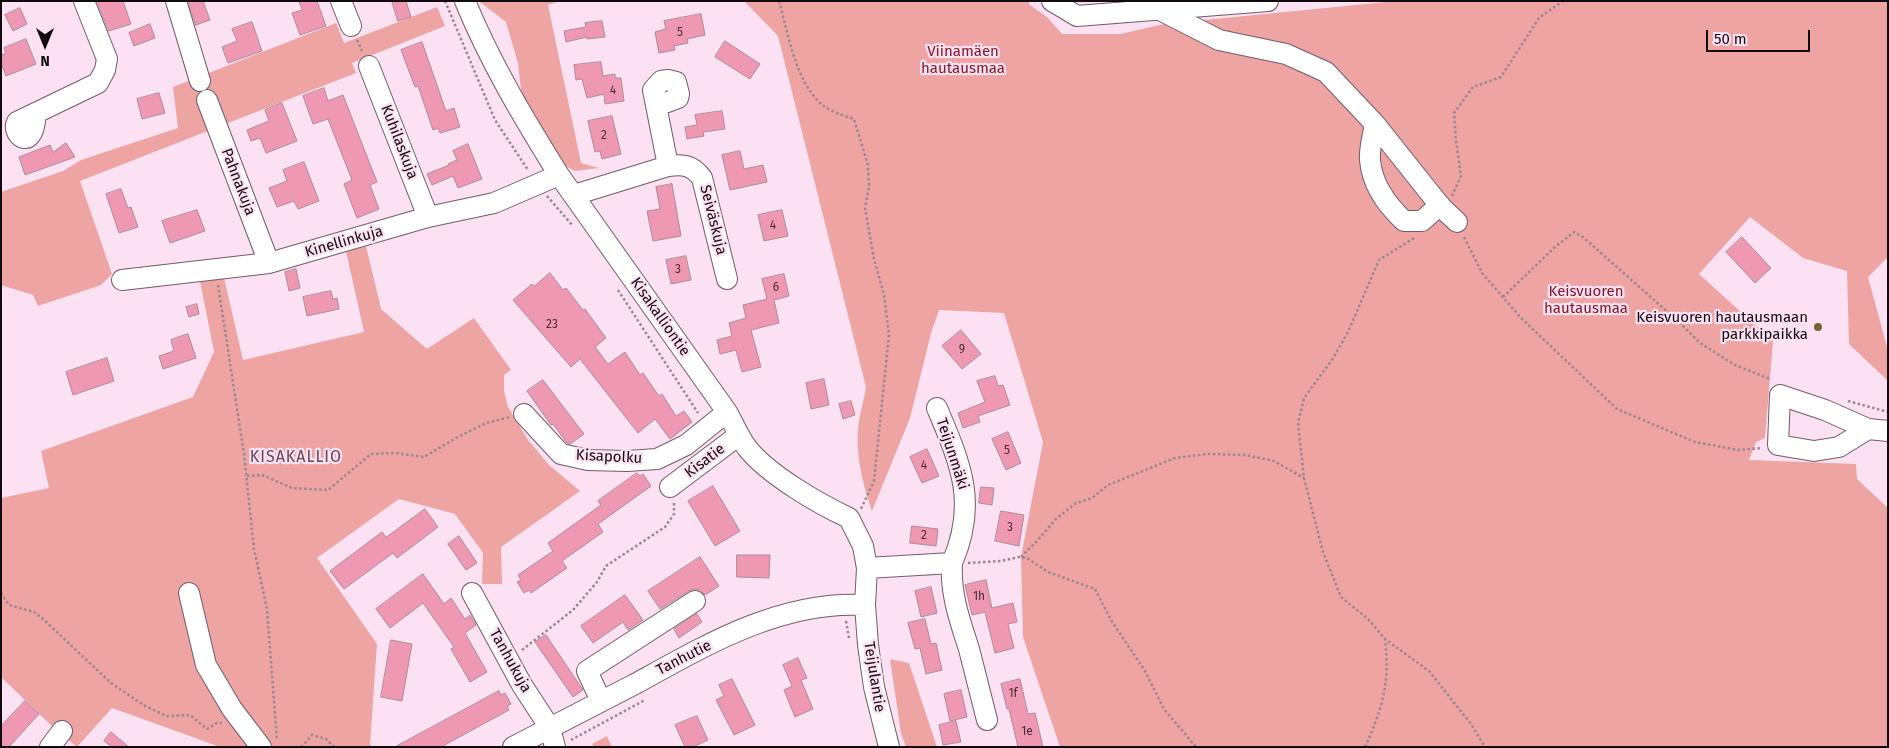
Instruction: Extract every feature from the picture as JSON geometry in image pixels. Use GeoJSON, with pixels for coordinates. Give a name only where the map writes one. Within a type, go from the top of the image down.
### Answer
{"type":"FeatureCollection","features":[{"type":"Feature","properties":{"kind":"street"},"geometry":{"type":"LineString","coordinates":[[36,113],[98,83],[106,70],[107,59],[84,1]]}},
{"type":"Feature","properties":{"kind":"street"},"geometry":{"type":"LineString","coordinates":[[176,1],[200,82]]}},
{"type":"Feature","properties":{"kind":"street"},"geometry":{"type":"LineString","coordinates":[[342,1],[351,26]]}},
{"type":"Feature","properties":{"kind":"street","name":"Kisakalliontie"},"geometry":{"type":"LineString","coordinates":[[465,1],[498,73],[533,135],[559,175],[727,412],[746,447],[762,464],[828,508],[850,518]]}},
{"type":"Feature","properties":{"kind":"street"},"geometry":{"type":"LineString","coordinates":[[1052,1],[1076,16],[1268,1]]}},
{"type":"Feature","properties":{"kind":"street"},"geometry":{"type":"LineString","coordinates":[[1160,10],[1219,40],[1286,54],[1326,72],[1375,124],[1447,212],[1422,222],[1404,221],[1388,206],[1375,184],[1369,158],[1375,124]]}},
{"type":"Feature","properties":{"kind":"street","name":"Kuhilaskuja"},"geometry":{"type":"LineString","coordinates":[[369,66],[428,217]]}},
{"type":"Feature","properties":{"kind":"street","name":"Pahnakuja"},"geometry":{"type":"LineString","coordinates":[[207,100],[269,263]]}},
{"type":"Feature","properties":{"kind":"street"},"geometry":{"type":"LineString","coordinates":[[657,106],[668,166]]}},
{"type":"Feature","properties":{"kind":"street","name":"Seiväskuja"},"geometry":{"type":"LineString","coordinates":[[574,195],[668,166],[683,164],[695,169],[702,178],[727,279]]}},
{"type":"Feature","properties":{"kind":"street","name":"Kinellinkuja"},"geometry":{"type":"LineString","coordinates":[[122,280],[269,263],[428,217],[494,202],[559,175]]}},
{"type":"Feature","properties":{"kind":"street","name":"Teijunmäki"},"geometry":{"type":"LineString","coordinates":[[937,408],[958,462],[965,491],[965,524],[960,545],[952,563]]}},
{"type":"Feature","properties":{"kind":"street","name":"Kisapolku"},"geometry":{"type":"LineString","coordinates":[[524,414],[561,454],[588,460],[627,461],[657,459],[686,445],[727,412]]}},
{"type":"Feature","properties":{"kind":"street"},"geometry":{"type":"LineString","coordinates":[[1868,429],[1888,431]]}},
{"type":"Feature","properties":{"kind":"street","name":"Kisatie"},"geometry":{"type":"LineString","coordinates":[[670,487],[740,435]]}},
{"type":"Feature","properties":{"kind":"street"},"geometry":{"type":"LineString","coordinates":[[850,518],[863,546],[868,568],[865,605]]}},
{"type":"Feature","properties":{"kind":"street"},"geometry":{"type":"LineString","coordinates":[[868,568],[952,563],[951,577],[954,599],[987,720]]}},
{"type":"Feature","properties":{"kind":"street"},"geometry":{"type":"LineString","coordinates":[[189,593],[206,664],[232,709],[261,747]]}},
{"type":"Feature","properties":{"kind":"street","name":"Tanhukuja"},"geometry":{"type":"LineString","coordinates":[[472,593],[522,685],[556,739]]}},
{"type":"Feature","properties":{"kind":"street"},"geometry":{"type":"LineString","coordinates":[[601,702],[587,671],[695,600]]}},
{"type":"Feature","properties":{"kind":"street","name":"Tanhutie"},"geometry":{"type":"LineString","coordinates":[[514,747],[556,739],[601,702],[731,633],[772,618],[847,604],[865,605]]}},
{"type":"Feature","properties":{"kind":"street","name":"Teijulantie"},"geometry":{"type":"LineString","coordinates":[[865,605],[874,687],[889,747]]}},
{"type":"Feature","properties":{"kind":"path"},"geometry":{"type":"LineString","coordinates":[[779,1],[802,81],[819,103],[835,113],[854,119],[868,165],[869,187],[864,208],[874,259],[884,295],[888,335],[887,363],[874,481],[863,507],[856,516],[850,518]]}},
{"type":"Feature","properties":{"kind":"path"},"geometry":{"type":"LineString","coordinates":[[1563,1],[1539,18],[1501,77],[1473,88],[1454,113],[1461,176],[1447,212],[1482,274],[1521,318],[1617,409],[1695,442],[1738,450],[1764,448]]}},
{"type":"Feature","properties":{"kind":"path"},"geometry":{"type":"LineString","coordinates":[[351,26],[369,66]]}},
{"type":"Feature","properties":{"kind":"path"},"geometry":{"type":"LineString","coordinates":[[1503,298],[1554,248],[1574,232],[1680,323],[1700,343],[1735,365],[1770,379]]}},
{"type":"Feature","properties":{"kind":"path"},"geometry":{"type":"LineString","coordinates":[[1414,238],[1379,260],[1348,332],[1332,360],[1304,398],[1298,423],[1304,478],[1321,544],[1341,597],[1370,620],[1385,639],[1429,670],[1472,724],[1485,747]]}},
{"type":"Feature","properties":{"kind":"path"},"geometry":{"type":"LineString","coordinates":[[216,268],[247,476],[254,549],[267,609],[278,747]]}},
{"type":"Feature","properties":{"kind":"path"},"geometry":{"type":"LineString","coordinates":[[247,476],[262,475],[292,488],[328,490],[371,454],[394,453],[424,457],[486,423],[524,414]]}},
{"type":"Feature","properties":{"kind":"path"},"geometry":{"type":"LineString","coordinates":[[1022,557],[1056,519],[1076,503],[1092,498],[1108,485],[1175,458],[1208,454],[1246,456],[1274,461],[1304,478]]}},
{"type":"Feature","properties":{"kind":"path"},"geometry":{"type":"LineString","coordinates":[[510,660],[573,610],[597,582],[606,566],[665,527],[674,514],[674,500],[670,487]]}},
{"type":"Feature","properties":{"kind":"path"},"geometry":{"type":"LineString","coordinates":[[952,563],[978,563],[1022,557],[1027,558],[1048,572],[1095,589],[1111,620],[1145,672],[1164,709],[1196,747]]}},
{"type":"Feature","properties":{"kind":"path"},"geometry":{"type":"LineString","coordinates":[[1,593],[9,605],[34,612],[43,618],[110,683],[145,706],[167,716],[190,715],[207,729],[217,723],[226,723]]}},
{"type":"Feature","properties":{"kind":"path"},"geometry":{"type":"LineString","coordinates":[[837,622],[846,621]]}},
{"type":"Feature","properties":{"kind":"path"},"geometry":{"type":"LineString","coordinates":[[1365,747],[1378,719],[1387,679],[1385,639]]}},
{"type":"Feature","properties":{"kind":"path"},"geometry":{"type":"LineString","coordinates":[[556,739],[648,698]]}},
{"type":"Feature","properties":{"kind":"path"},"geometry":{"type":"LineString","coordinates":[[301,747],[312,735],[326,739],[334,747]]}},
{"type":"Feature","properties":{"kind":"green space"},"geometry":{"type":"Polygon","coordinates":[[[560,1],[548,5],[581,163],[599,168],[575,171],[556,161],[522,99],[518,63],[506,22],[480,2],[560,1]]]}},
{"type":"Feature","properties":{"kind":"green space"},"geometry":{"type":"Polygon","coordinates":[[[744,1],[1028,1],[1030,5],[1047,17],[1062,34],[1120,34],[1164,24],[1396,1],[1888,1],[1888,257],[1868,277],[1888,351],[1888,381],[1849,344],[1847,271],[1803,258],[1750,217],[1699,274],[1773,341],[1765,438],[1756,442],[1749,460],[1856,464],[1857,479],[1888,508],[1888,747],[1060,747],[1023,637],[1021,557],[1043,442],[1004,313],[939,310],[931,333],[910,418],[872,511],[863,481],[858,450],[859,424],[866,387],[778,36],[744,1]]]}},
{"type":"Feature","properties":{"kind":"green space"},"geometry":{"type":"Polygon","coordinates":[[[437,7],[445,26],[352,63],[356,73],[80,181],[112,274],[101,285],[38,306],[33,295],[1,285],[1,192],[63,171],[81,160],[178,128],[173,87],[336,23],[344,43],[437,7]]]}},
{"type":"Feature","properties":{"kind":"green space"},"geometry":{"type":"Polygon","coordinates":[[[366,246],[381,309],[427,349],[474,318],[511,370],[504,375],[504,391],[508,407],[528,440],[549,465],[580,491],[501,547],[502,584],[482,584],[483,553],[455,514],[399,499],[317,558],[377,644],[370,744],[372,747],[220,747],[112,708],[77,747],[54,728],[1,677],[1,498],[49,488],[41,451],[193,397],[214,352],[199,276],[224,278],[243,360],[364,332],[346,251],[366,246]]]}},
{"type":"Feature","properties":{"kind":"green space"},"geometry":{"type":"Polygon","coordinates":[[[890,659],[909,663],[937,747],[906,747],[901,733],[890,659]]]}},
{"type":"Feature","properties":{"kind":"green space"},"geometry":{"type":"Polygon","coordinates":[[[607,736],[612,747],[594,747],[592,744],[607,736]]]}},
{"type":"Feature","properties":{"kind":"building"},"geometry":{"type":"Polygon","coordinates":[[[97,1],[123,1],[131,24],[109,31],[97,1]]]}},
{"type":"Feature","properties":{"kind":"building"},"geometry":{"type":"Polygon","coordinates":[[[188,1],[203,1],[210,20],[196,25],[188,1]]]}},
{"type":"Feature","properties":{"kind":"building"},"geometry":{"type":"Polygon","coordinates":[[[299,1],[317,1],[326,26],[300,35],[292,13],[302,10],[299,1]]]}},
{"type":"Feature","properties":{"kind":"building"},"geometry":{"type":"Polygon","coordinates":[[[392,1],[406,1],[411,17],[398,21],[392,1]]]}},
{"type":"Feature","properties":{"kind":"building"},"geometry":{"type":"Polygon","coordinates":[[[20,8],[27,24],[13,31],[5,15],[20,8]]]}},
{"type":"Feature","properties":{"kind":"building"},"geometry":{"type":"Polygon","coordinates":[[[701,14],[705,35],[687,39],[688,43],[674,46],[675,50],[659,53],[655,32],[666,29],[664,21],[701,14]]]}},
{"type":"Feature","properties":{"kind":"building"},"geometry":{"type":"Polygon","coordinates":[[[602,21],[605,37],[587,39],[587,37],[566,42],[564,31],[586,27],[585,23],[602,21]]]}},
{"type":"Feature","properties":{"kind":"building"},"geometry":{"type":"Polygon","coordinates":[[[252,22],[262,51],[228,63],[222,47],[237,41],[232,29],[252,22]]]}},
{"type":"Feature","properties":{"kind":"building"},"geometry":{"type":"Polygon","coordinates":[[[150,24],[155,38],[134,46],[129,33],[150,24]]]}},
{"type":"Feature","properties":{"kind":"building"},"geometry":{"type":"Polygon","coordinates":[[[26,39],[36,64],[6,76],[1,63],[1,55],[6,53],[4,48],[26,39]]]}},
{"type":"Feature","properties":{"kind":"building"},"geometry":{"type":"Polygon","coordinates":[[[725,41],[760,64],[750,79],[715,57],[725,41]]]}},
{"type":"Feature","properties":{"kind":"building"},"geometry":{"type":"Polygon","coordinates":[[[422,42],[446,111],[454,108],[460,127],[440,133],[438,128],[433,130],[418,86],[415,87],[401,50],[422,42]]]}},
{"type":"Feature","properties":{"kind":"building"},"geometry":{"type":"Polygon","coordinates":[[[601,62],[603,76],[615,74],[615,78],[621,78],[624,101],[605,104],[604,94],[587,98],[582,79],[576,80],[574,65],[601,62]]]}},
{"type":"Feature","properties":{"kind":"building"},"geometry":{"type":"Polygon","coordinates":[[[324,88],[328,101],[343,95],[377,182],[370,185],[379,209],[357,218],[344,184],[352,180],[328,119],[313,124],[303,96],[324,88]]]}},
{"type":"Feature","properties":{"kind":"building"},"geometry":{"type":"Polygon","coordinates":[[[159,93],[165,113],[142,119],[137,99],[159,93]]]}},
{"type":"Feature","properties":{"kind":"building"},"geometry":{"type":"Polygon","coordinates":[[[282,103],[297,141],[266,153],[260,138],[251,141],[247,130],[269,121],[265,110],[282,103]]]}},
{"type":"Feature","properties":{"kind":"building"},"geometry":{"type":"Polygon","coordinates":[[[722,111],[725,129],[703,132],[704,136],[687,139],[685,127],[697,125],[695,115],[722,111]]]}},
{"type":"Feature","properties":{"kind":"building"},"geometry":{"type":"Polygon","coordinates":[[[612,116],[621,154],[602,159],[600,151],[595,152],[588,121],[612,116]]]}},
{"type":"Feature","properties":{"kind":"building"},"geometry":{"type":"Polygon","coordinates":[[[66,143],[75,157],[25,175],[19,157],[50,145],[53,152],[66,143]]]}},
{"type":"Feature","properties":{"kind":"building"},"geometry":{"type":"Polygon","coordinates":[[[468,144],[482,179],[458,188],[453,176],[432,185],[427,174],[457,160],[453,151],[468,144]]]}},
{"type":"Feature","properties":{"kind":"building"},"geometry":{"type":"Polygon","coordinates":[[[740,151],[744,169],[763,165],[767,182],[730,190],[722,155],[740,151]]]}},
{"type":"Feature","properties":{"kind":"building"},"geometry":{"type":"Polygon","coordinates":[[[304,162],[319,201],[298,209],[294,201],[277,207],[269,188],[287,181],[283,170],[304,162]]]}},
{"type":"Feature","properties":{"kind":"building"},"geometry":{"type":"Polygon","coordinates":[[[672,184],[681,236],[653,241],[647,211],[660,209],[656,187],[672,184]]]}},
{"type":"Feature","properties":{"kind":"building"},"geometry":{"type":"Polygon","coordinates":[[[121,189],[128,208],[131,207],[138,227],[119,233],[106,194],[121,189]]]}},
{"type":"Feature","properties":{"kind":"building"},"geometry":{"type":"Polygon","coordinates":[[[197,210],[205,231],[170,243],[162,221],[197,210]]]}},
{"type":"Feature","properties":{"kind":"building"},"geometry":{"type":"Polygon","coordinates":[[[782,210],[788,236],[764,241],[758,215],[782,210]]]}},
{"type":"Feature","properties":{"kind":"building"},"geometry":{"type":"Polygon","coordinates":[[[1742,237],[1771,268],[1755,283],[1726,252],[1742,237]]]}},
{"type":"Feature","properties":{"kind":"building"},"geometry":{"type":"Polygon","coordinates":[[[686,256],[691,280],[671,284],[666,260],[686,256]]]}},
{"type":"Feature","properties":{"kind":"building"},"geometry":{"type":"Polygon","coordinates":[[[296,269],[300,288],[289,291],[285,272],[296,269]]]}},
{"type":"Feature","properties":{"kind":"building"},"geometry":{"type":"Polygon","coordinates":[[[550,273],[563,290],[566,288],[583,310],[585,309],[606,338],[595,347],[608,364],[625,352],[640,375],[643,373],[659,396],[662,394],[676,416],[684,411],[692,422],[670,439],[655,419],[638,433],[580,359],[571,367],[513,300],[532,284],[534,286],[550,273]]]}},
{"type":"Feature","properties":{"kind":"building"},"geometry":{"type":"Polygon","coordinates":[[[784,274],[789,296],[774,300],[779,323],[751,330],[761,367],[742,372],[736,350],[720,354],[717,340],[732,336],[729,323],[746,318],[743,305],[767,299],[762,279],[784,274]]]}},
{"type":"Feature","properties":{"kind":"building"},"geometry":{"type":"Polygon","coordinates":[[[331,291],[333,299],[337,298],[339,309],[307,316],[303,297],[331,291]]]}},
{"type":"Feature","properties":{"kind":"building"},"geometry":{"type":"Polygon","coordinates":[[[197,304],[199,314],[189,317],[186,307],[197,304]]]}},
{"type":"Feature","properties":{"kind":"building"},"geometry":{"type":"Polygon","coordinates":[[[961,330],[981,354],[962,369],[942,346],[961,330]]]}},
{"type":"Feature","properties":{"kind":"building"},"geometry":{"type":"Polygon","coordinates":[[[188,334],[196,358],[163,369],[159,356],[174,351],[171,340],[188,334]]]}},
{"type":"Feature","properties":{"kind":"building"},"geometry":{"type":"Polygon","coordinates":[[[107,358],[114,381],[73,395],[66,372],[107,358]]]}},
{"type":"Feature","properties":{"kind":"building"},"geometry":{"type":"Polygon","coordinates":[[[995,376],[998,386],[1003,385],[1010,405],[978,416],[980,422],[963,428],[958,413],[985,402],[977,381],[995,376]]]}},
{"type":"Feature","properties":{"kind":"building"},"geometry":{"type":"Polygon","coordinates":[[[824,379],[829,405],[811,409],[806,383],[824,379]]]}},
{"type":"Feature","properties":{"kind":"building"},"geometry":{"type":"Polygon","coordinates":[[[543,380],[584,434],[570,444],[567,443],[553,424],[551,425],[527,391],[543,380]]]}},
{"type":"Feature","properties":{"kind":"building"},"geometry":{"type":"Polygon","coordinates":[[[851,401],[855,415],[843,419],[839,404],[851,401]]]}},
{"type":"Feature","properties":{"kind":"building"},"geometry":{"type":"Polygon","coordinates":[[[1008,432],[1021,463],[1006,470],[992,439],[1008,432]]]}},
{"type":"Feature","properties":{"kind":"building"},"geometry":{"type":"Polygon","coordinates":[[[927,449],[939,476],[922,483],[910,457],[927,449]]]}},
{"type":"Feature","properties":{"kind":"building"},"geometry":{"type":"Polygon","coordinates":[[[637,473],[640,476],[643,474],[651,486],[598,524],[603,532],[562,561],[567,568],[531,593],[529,590],[524,593],[517,582],[521,580],[518,575],[553,551],[548,543],[601,505],[598,501],[637,473]]]}},
{"type":"Feature","properties":{"kind":"building"},"geometry":{"type":"Polygon","coordinates":[[[713,486],[740,531],[715,546],[688,501],[713,486]]]}},
{"type":"Feature","properties":{"kind":"building"},"geometry":{"type":"Polygon","coordinates":[[[981,487],[994,488],[992,505],[979,503],[981,487]]]}},
{"type":"Feature","properties":{"kind":"building"},"geometry":{"type":"Polygon","coordinates":[[[425,509],[438,527],[397,558],[393,553],[344,589],[330,571],[382,532],[386,537],[425,509]]]}},
{"type":"Feature","properties":{"kind":"building"},"geometry":{"type":"Polygon","coordinates":[[[1001,511],[1024,515],[1019,546],[995,541],[1001,511]]]}},
{"type":"Feature","properties":{"kind":"building"},"geometry":{"type":"Polygon","coordinates":[[[912,526],[938,529],[936,546],[910,543],[912,526]]]}},
{"type":"Feature","properties":{"kind":"building"},"geometry":{"type":"Polygon","coordinates":[[[459,536],[477,563],[466,570],[448,544],[459,536]]]}},
{"type":"Feature","properties":{"kind":"building"},"geometry":{"type":"Polygon","coordinates":[[[737,555],[770,555],[769,578],[737,577],[737,555]]]}},
{"type":"Feature","properties":{"kind":"building"},"geometry":{"type":"Polygon","coordinates":[[[700,557],[719,586],[705,595],[700,590],[689,591],[660,609],[648,591],[700,557]]]}},
{"type":"Feature","properties":{"kind":"building"},"geometry":{"type":"Polygon","coordinates":[[[423,574],[444,604],[451,598],[465,619],[470,615],[476,625],[465,633],[487,672],[470,682],[451,649],[454,647],[423,603],[390,628],[376,609],[423,574]]]}},
{"type":"Feature","properties":{"kind":"building"},"geometry":{"type":"Polygon","coordinates":[[[986,580],[992,608],[1013,603],[1017,622],[1008,624],[1014,648],[995,653],[985,612],[972,615],[965,585],[986,580]]]}},
{"type":"Feature","properties":{"kind":"building"},"geometry":{"type":"Polygon","coordinates":[[[931,587],[937,613],[921,617],[915,591],[931,587]]]}},
{"type":"Feature","properties":{"kind":"building"},"geometry":{"type":"Polygon","coordinates":[[[625,595],[643,620],[628,630],[623,622],[593,643],[581,626],[625,595]]]}},
{"type":"Feature","properties":{"kind":"building"},"geometry":{"type":"Polygon","coordinates":[[[697,614],[702,622],[679,638],[674,629],[697,614]]]}},
{"type":"Feature","properties":{"kind":"building"},"geometry":{"type":"Polygon","coordinates":[[[925,619],[931,644],[936,643],[942,670],[926,674],[920,648],[915,649],[908,623],[925,619]]]}},
{"type":"Feature","properties":{"kind":"building"},"geometry":{"type":"Polygon","coordinates":[[[546,635],[583,690],[573,697],[535,642],[546,635]]]}},
{"type":"Feature","properties":{"kind":"building"},"geometry":{"type":"Polygon","coordinates":[[[391,640],[412,644],[402,701],[381,697],[391,640]]]}},
{"type":"Feature","properties":{"kind":"building"},"geometry":{"type":"Polygon","coordinates":[[[798,658],[807,678],[801,680],[813,709],[795,717],[784,690],[792,686],[783,665],[798,658]]]}},
{"type":"Feature","properties":{"kind":"building"},"geometry":{"type":"Polygon","coordinates":[[[732,679],[755,725],[734,735],[716,700],[724,696],[719,685],[732,679]]]}},
{"type":"Feature","properties":{"kind":"building"},"geometry":{"type":"Polygon","coordinates":[[[1020,679],[1028,714],[1035,713],[1043,747],[1018,747],[1001,684],[1020,679]]]}},
{"type":"Feature","properties":{"kind":"building"},"geometry":{"type":"Polygon","coordinates":[[[961,690],[967,717],[950,721],[944,694],[961,690]]]}},
{"type":"Feature","properties":{"kind":"building"},"geometry":{"type":"Polygon","coordinates":[[[499,691],[501,695],[505,693],[511,704],[507,706],[509,710],[441,747],[395,747],[499,691]]]}},
{"type":"Feature","properties":{"kind":"building"},"geometry":{"type":"Polygon","coordinates":[[[25,701],[39,714],[9,747],[1,747],[1,726],[25,701]]]}},
{"type":"Feature","properties":{"kind":"building"},"geometry":{"type":"Polygon","coordinates":[[[697,716],[708,740],[693,747],[685,747],[675,725],[697,716]]]}},
{"type":"Feature","properties":{"kind":"building"},"geometry":{"type":"Polygon","coordinates":[[[956,721],[961,742],[943,745],[939,725],[956,721]]]}},
{"type":"Feature","properties":{"kind":"building"},"geometry":{"type":"Polygon","coordinates":[[[111,732],[129,747],[112,747],[104,741],[111,732]]]}},
{"type":"Feature","properties":{"kind":"place","name":"Keisvuoren hautausmaan parkkipaikka"},"geometry":{"type":"Point","coordinates":[1818,327]}},
{"type":"Feature","properties":{"kind":"district","name":"KISAKALLIO"},"geometry":{"type":"Point","coordinates":[296,458]}},
{"type":"Feature","properties":{"kind":"park label","name":"Viinamäen hautausmaa"},"geometry":{"type":"Point","coordinates":[963,60]}},
{"type":"Feature","properties":{"kind":"park label","name":"Keisvuoren hautausmaa"},"geometry":{"type":"Point","coordinates":[1586,300]}}]}
